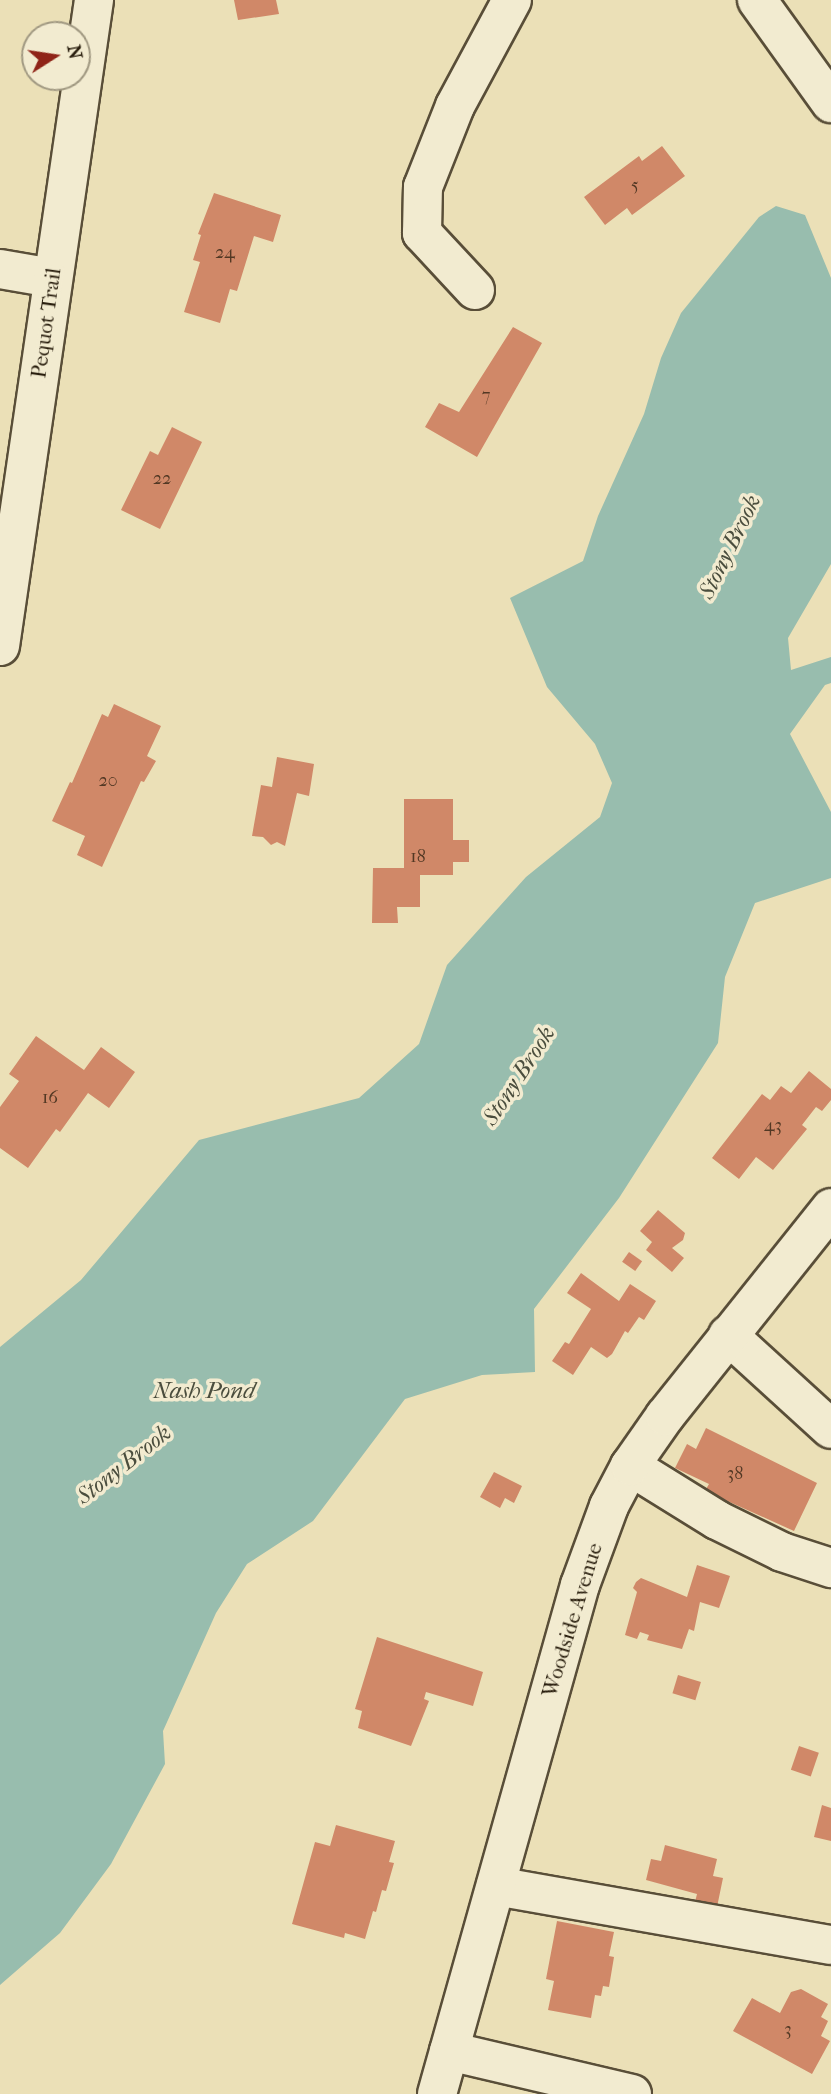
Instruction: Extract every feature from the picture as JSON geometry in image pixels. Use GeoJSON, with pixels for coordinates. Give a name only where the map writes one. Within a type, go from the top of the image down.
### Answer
{"type":"FeatureCollection","features":[{"type":"Feature","properties":{"kind":"street","name":"Pequot Trail"},"geometry":{"type":"LineString","coordinates":[[0,646],[94,0]]}},
{"type":"Feature","properties":{"kind":"street"},"geometry":{"type":"LineString","coordinates":[[475,290],[422,233],[423,187],[455,106],[512,0]]}},
{"type":"Feature","properties":{"kind":"street"},"geometry":{"type":"LineString","coordinates":[[757,0],[831,103]]}},
{"type":"Feature","properties":{"kind":"street"},"geometry":{"type":"LineString","coordinates":[[0,270],[52,278]]}},
{"type":"Feature","properties":{"kind":"street","name":"Woodside Avenue"},"geometry":{"type":"LineString","coordinates":[[437,2094],[579,1585],[609,1506],[630,1466],[728,1335],[831,1208]]}},
{"type":"Feature","properties":{"kind":"street"},"geometry":{"type":"LineString","coordinates":[[728,1335],[831,1430]]}},
{"type":"Feature","properties":{"kind":"street"},"geometry":{"type":"LineString","coordinates":[[630,1466],[717,1520],[782,1552],[831,1568]]}},
{"type":"Feature","properties":{"kind":"street"},"geometry":{"type":"LineString","coordinates":[[496,1886],[831,1945]]}},
{"type":"Feature","properties":{"kind":"street"},"geometry":{"type":"LineString","coordinates":[[449,2051],[632,2094]]}},
{"type":"Feature","properties":{"kind":"water","name":"Nash Pond"},"geometry":{"type":"Polygon","coordinates":[[[776,206],[805,215],[831,278],[831,564],[788,638],[791,670],[831,657],[831,683],[825,685],[790,734],[831,812],[831,878],[755,903],[725,977],[718,1043],[619,1198],[534,1309],[535,1372],[482,1375],[405,1399],[313,1521],[247,1564],[216,1613],[163,1731],[165,1764],[111,1864],[60,1933],[0,1985],[0,1347],[81,1280],[199,1140],[359,1098],[419,1044],[447,965],[526,877],[600,817],[612,783],[595,744],[547,687],[510,598],[583,561],[598,516],[644,414],[661,358],[681,313],[759,217],[776,206]]]}},
{"type":"Feature","properties":{"kind":"building"},"geometry":{"type":"Polygon","coordinates":[[[234,0],[276,0],[279,14],[238,20],[234,0]]]}},
{"type":"Feature","properties":{"kind":"building"},"geometry":{"type":"Polygon","coordinates":[[[662,146],[685,176],[632,215],[627,208],[605,225],[584,197],[639,156],[642,161],[662,146]]]}},
{"type":"Feature","properties":{"kind":"building"},"geometry":{"type":"Polygon","coordinates":[[[214,193],[281,215],[273,242],[254,236],[237,291],[230,289],[220,323],[184,312],[200,262],[193,260],[201,235],[198,234],[214,193]]]}},
{"type":"Feature","properties":{"kind":"building"},"geometry":{"type":"Polygon","coordinates":[[[513,327],[542,343],[477,457],[425,427],[439,403],[459,412],[513,327]]]}},
{"type":"Feature","properties":{"kind":"building"},"geometry":{"type":"Polygon","coordinates":[[[172,427],[202,442],[160,529],[121,510],[150,451],[158,455],[172,427]]]}},
{"type":"Feature","properties":{"kind":"building"},"geometry":{"type":"Polygon","coordinates":[[[114,704],[161,726],[147,756],[156,761],[144,782],[141,781],[102,867],[77,855],[85,836],[52,821],[102,714],[108,717],[114,704]]]}},
{"type":"Feature","properties":{"kind":"building"},"geometry":{"type":"Polygon","coordinates":[[[277,757],[314,764],[309,796],[297,793],[285,846],[277,842],[271,845],[263,837],[252,836],[261,785],[272,787],[277,757]]]}},
{"type":"Feature","properties":{"kind":"building"},"geometry":{"type":"Polygon","coordinates":[[[404,799],[453,799],[453,840],[469,840],[469,862],[453,862],[453,875],[420,875],[420,907],[397,907],[398,923],[372,923],[373,868],[404,868],[404,799]]]}},
{"type":"Feature","properties":{"kind":"building"},"geometry":{"type":"Polygon","coordinates":[[[36,1036],[84,1070],[101,1047],[135,1072],[109,1108],[88,1093],[60,1132],[56,1129],[28,1168],[0,1148],[0,1107],[19,1081],[9,1074],[36,1036]]]}},
{"type":"Feature","properties":{"kind":"building"},"geometry":{"type":"Polygon","coordinates":[[[809,1071],[831,1089],[831,1100],[822,1111],[816,1107],[802,1125],[807,1129],[773,1170],[756,1157],[739,1179],[712,1158],[762,1094],[770,1100],[781,1086],[791,1093],[809,1071]]]}},
{"type":"Feature","properties":{"kind":"building"},"geometry":{"type":"Polygon","coordinates":[[[658,1210],[685,1233],[683,1240],[672,1248],[684,1258],[672,1272],[646,1250],[652,1242],[640,1231],[658,1210]]]}},
{"type":"Feature","properties":{"kind":"building"},"geometry":{"type":"Polygon","coordinates":[[[629,1252],[642,1261],[635,1271],[622,1262],[629,1252]]]}},
{"type":"Feature","properties":{"kind":"building"},"geometry":{"type":"Polygon","coordinates":[[[581,1273],[619,1301],[630,1284],[656,1301],[644,1320],[639,1317],[628,1333],[625,1331],[612,1354],[607,1358],[591,1347],[573,1375],[552,1361],[565,1342],[569,1344],[591,1309],[567,1293],[581,1273]]]}},
{"type":"Feature","properties":{"kind":"building"},"geometry":{"type":"Polygon","coordinates":[[[706,1428],[817,1483],[794,1531],[705,1491],[709,1484],[675,1468],[687,1444],[696,1449],[706,1428]]]}},
{"type":"Feature","properties":{"kind":"building"},"geometry":{"type":"Polygon","coordinates":[[[494,1472],[522,1486],[514,1503],[505,1498],[500,1508],[480,1497],[494,1472]]]}},
{"type":"Feature","properties":{"kind":"building"},"geometry":{"type":"Polygon","coordinates":[[[697,1565],[730,1576],[719,1608],[700,1602],[694,1631],[689,1629],[682,1649],[647,1640],[649,1635],[640,1632],[637,1639],[625,1635],[637,1592],[633,1588],[636,1582],[641,1578],[687,1597],[697,1565]]]}},
{"type":"Feature","properties":{"kind":"building"},"geometry":{"type":"Polygon","coordinates":[[[377,1637],[483,1672],[473,1706],[426,1692],[424,1699],[429,1701],[411,1746],[358,1728],[362,1711],[355,1709],[377,1637]]]}},
{"type":"Feature","properties":{"kind":"building"},"geometry":{"type":"Polygon","coordinates":[[[678,1675],[701,1682],[695,1700],[672,1693],[678,1675]]]}},
{"type":"Feature","properties":{"kind":"building"},"geometry":{"type":"Polygon","coordinates":[[[799,1746],[819,1753],[811,1776],[791,1770],[799,1746]]]}},
{"type":"Feature","properties":{"kind":"building"},"geometry":{"type":"Polygon","coordinates":[[[822,1805],[831,1808],[831,1841],[814,1837],[822,1805]]]}},
{"type":"Feature","properties":{"kind":"building"},"geometry":{"type":"Polygon","coordinates":[[[336,1825],[395,1841],[389,1862],[394,1863],[386,1891],[382,1890],[365,1939],[345,1933],[344,1938],[292,1924],[315,1842],[330,1846],[336,1825]]]}},
{"type":"Feature","properties":{"kind":"building"},"geometry":{"type":"Polygon","coordinates":[[[665,1845],[717,1859],[713,1876],[723,1878],[717,1907],[695,1902],[697,1894],[646,1880],[651,1859],[661,1861],[665,1845]]]}},
{"type":"Feature","properties":{"kind":"building"},"geometry":{"type":"Polygon","coordinates":[[[557,1921],[614,1932],[609,1956],[614,1957],[609,1987],[603,1986],[601,1996],[595,1995],[591,2018],[548,2010],[554,1981],[546,1979],[557,1921]]]}},
{"type":"Feature","properties":{"kind":"building"},"geometry":{"type":"Polygon","coordinates":[[[801,1989],[828,2004],[821,2017],[828,2021],[821,2036],[830,2041],[812,2074],[733,2031],[752,1998],[780,2013],[791,1992],[801,1989]]]}},
{"type":"Feature","properties":{"kind":"water label","name":"Stony Brook"},"geometry":{"type":"Point","coordinates":[730,547]}},
{"type":"Feature","properties":{"kind":"water label","name":"Stony Brook"},"geometry":{"type":"Point","coordinates":[519,1076]}},
{"type":"Feature","properties":{"kind":"water label","name":"Stony Brook"},"geometry":{"type":"Point","coordinates":[124,1465]}}]}
